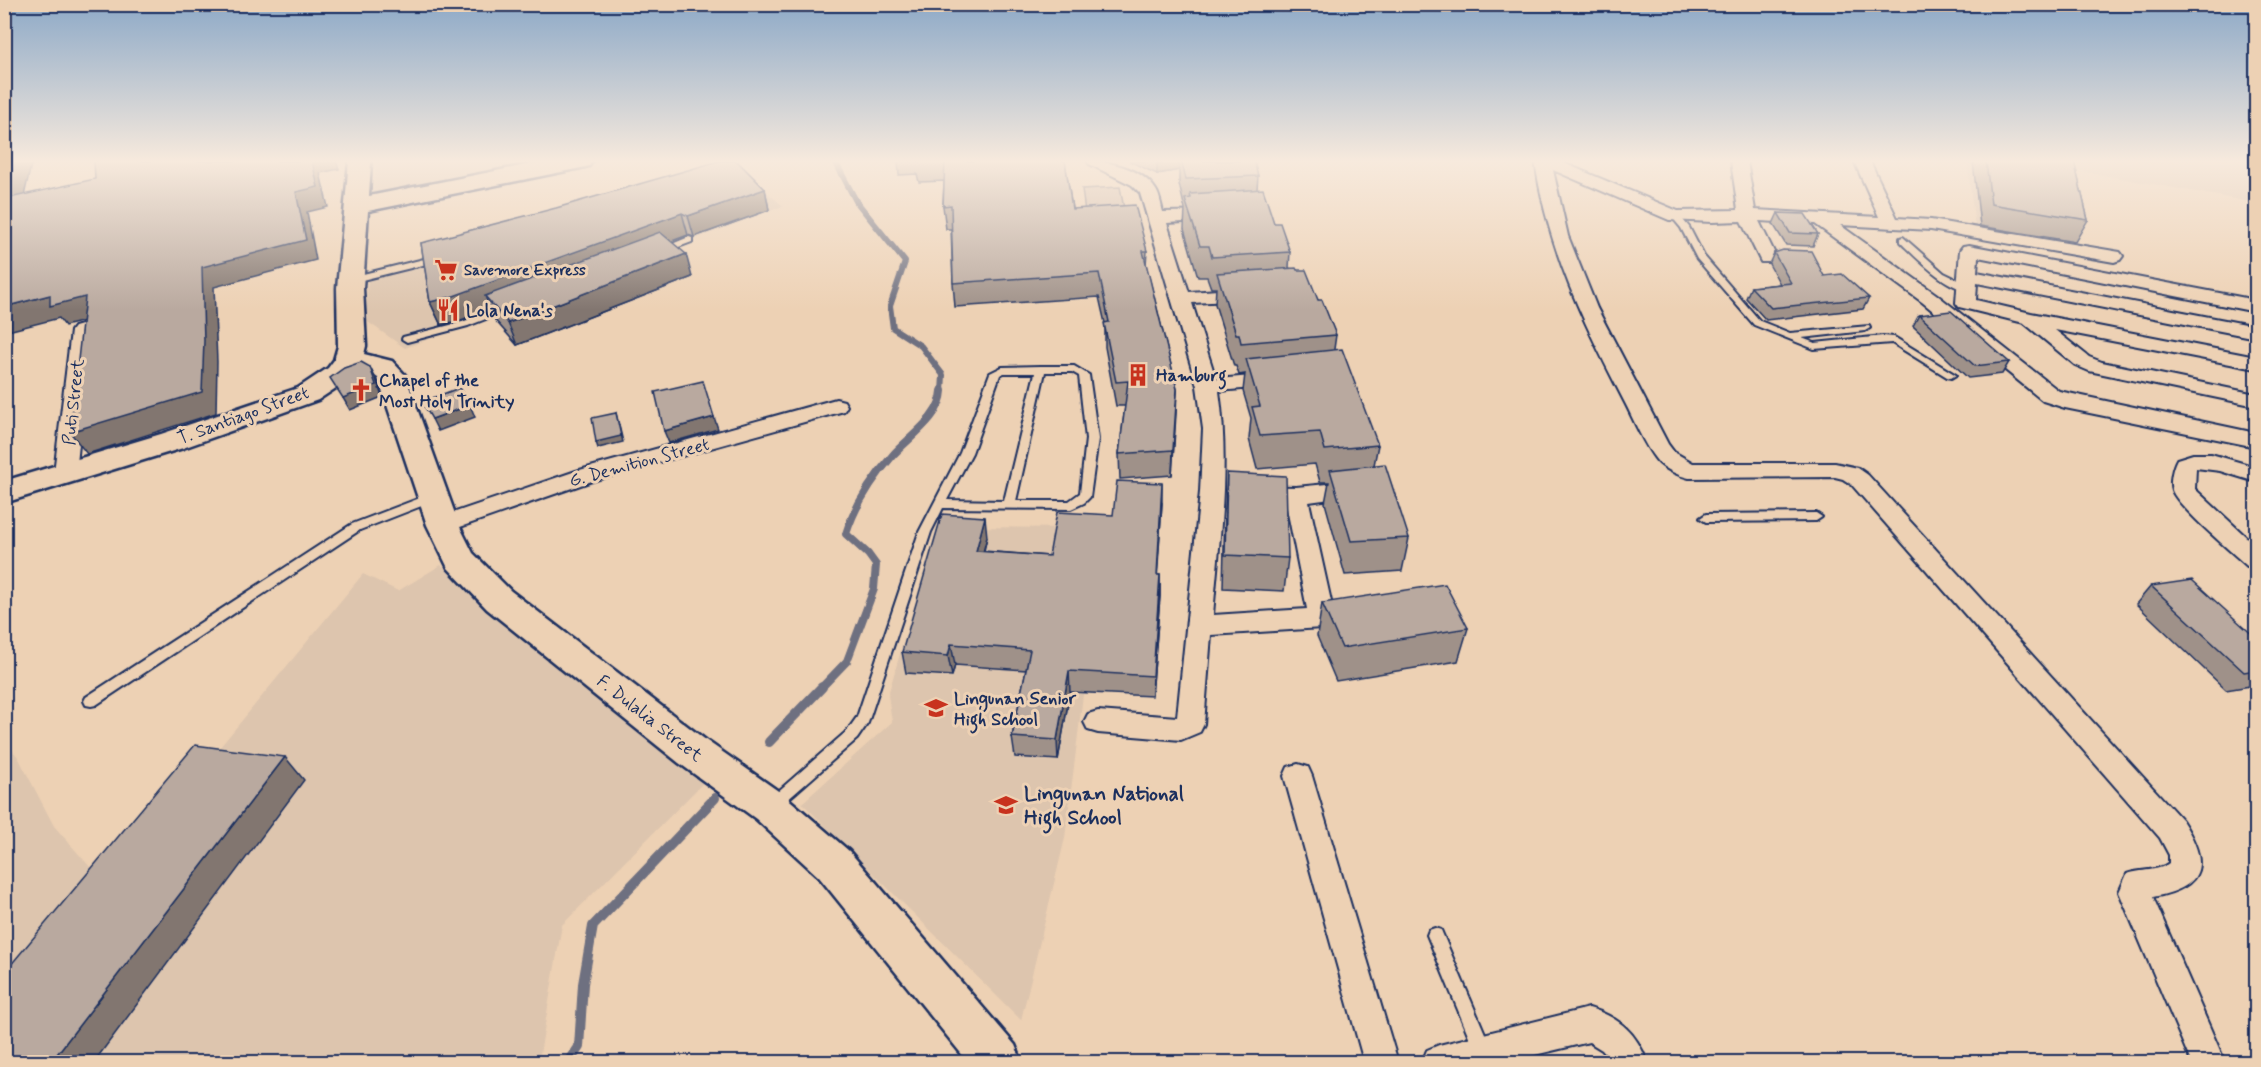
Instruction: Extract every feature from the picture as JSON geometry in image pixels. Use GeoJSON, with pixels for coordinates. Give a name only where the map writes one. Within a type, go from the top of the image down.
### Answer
{"type":"FeatureCollection","features":[{"type":"Feature","properties":{"kind":"street"},"geometry":{"type":"LineString","coordinates":[[348,362],[352,346],[351,280],[355,211]]}},
{"type":"Feature","properties":{"kind":"street"},"geometry":{"type":"LineString","coordinates":[[1098,722],[1181,729],[1190,724],[1212,492],[1214,429],[1208,386],[1155,211]]}},
{"type":"Feature","properties":{"kind":"street"},"geometry":{"type":"LineString","coordinates":[[1553,211],[1582,297],[1666,457],[1689,471],[1835,470],[1850,473],[1860,480],[2177,837],[2182,844],[2185,862],[2176,878],[2163,883],[2138,884],[2135,892],[2208,1062]]}},
{"type":"Feature","properties":{"kind":"street"},"geometry":{"type":"LineString","coordinates":[[1663,211],[1675,216],[1747,215],[1890,221],[1957,228],[2114,256]]}},
{"type":"Feature","properties":{"kind":"street"},"geometry":{"type":"LineString","coordinates":[[1746,211],[1768,258]]}},
{"type":"Feature","properties":{"kind":"street"},"geometry":{"type":"LineString","coordinates":[[1885,211],[1890,221]]}},
{"type":"Feature","properties":{"kind":"street"},"geometry":{"type":"LineString","coordinates":[[1157,218],[1238,214]]}},
{"type":"Feature","properties":{"kind":"street"},"geometry":{"type":"LineString","coordinates":[[1818,218],[1929,298],[2051,396],[2065,401],[2256,440]]}},
{"type":"Feature","properties":{"kind":"street"},"geometry":{"type":"LineString","coordinates":[[1968,289],[1969,250],[2256,306]]}},
{"type":"Feature","properties":{"kind":"street"},"geometry":{"type":"LineString","coordinates":[[1929,298],[1949,299],[1968,289],[2256,332]]}},
{"type":"Feature","properties":{"kind":"street"},"geometry":{"type":"LineString","coordinates":[[1968,289],[2031,319],[2082,361],[2096,368],[2256,400]]}},
{"type":"Feature","properties":{"kind":"street"},"geometry":{"type":"LineString","coordinates":[[1181,298],[1271,292]]}},
{"type":"Feature","properties":{"kind":"street"},"geometry":{"type":"LineString","coordinates":[[2031,319],[2256,363]]}},
{"type":"Feature","properties":{"kind":"street","name":"Puti Street"},"geometry":{"type":"LineString","coordinates":[[65,473],[81,331]]}},
{"type":"Feature","properties":{"kind":"street","name":"T. Santiago Street"},"geometry":{"type":"LineString","coordinates":[[4,492],[172,441],[308,394],[338,374],[348,362]]}},
{"type":"Feature","properties":{"kind":"street","name":"F. Dulalia Street"},"geometry":{"type":"LineString","coordinates":[[348,362],[372,363],[384,367],[391,375],[438,511],[460,560],[499,600],[693,752],[770,807],[834,864],[998,1062]]}},
{"type":"Feature","properties":{"kind":"street"},"geometry":{"type":"LineString","coordinates":[[1208,386],[1296,378]]}},
{"type":"Feature","properties":{"kind":"street","name":"G. Demition Street"},"geometry":{"type":"LineString","coordinates":[[438,511],[584,476],[836,406]]}},
{"type":"Feature","properties":{"kind":"street"},"geometry":{"type":"LineString","coordinates":[[2256,474],[2207,461],[2192,461],[2186,464],[2183,490],[2256,560]]}},
{"type":"Feature","properties":{"kind":"street"},"geometry":{"type":"LineString","coordinates":[[1212,492],[1296,495],[1379,487]]}},
{"type":"Feature","properties":{"kind":"street"},"geometry":{"type":"LineString","coordinates":[[1296,495],[1322,618]]}},
{"type":"Feature","properties":{"kind":"street"},"geometry":{"type":"LineString","coordinates":[[1199,626],[1322,618],[1377,606]]}},
{"type":"Feature","properties":{"kind":"street"},"geometry":{"type":"LineString","coordinates":[[1298,776],[1381,1062]]}},
{"type":"Feature","properties":{"kind":"street"},"geometry":{"type":"LineString","coordinates":[[1439,1062],[1589,1025],[1603,1028],[1622,1044],[1630,1062]]}},
{"type":"Feature","properties":{"kind":"lane"},"geometry":{"type":"LineString","coordinates":[[1675,216],[1684,227],[1700,257],[1757,322],[1814,346],[1883,339],[1894,340],[1952,375]]}},
{"type":"Feature","properties":{"kind":"lane"},"geometry":{"type":"LineString","coordinates":[[655,253],[689,240]]}},
{"type":"Feature","properties":{"kind":"lane"},"geometry":{"type":"LineString","coordinates":[[1902,240],[1941,274],[1968,289]]}},
{"type":"Feature","properties":{"kind":"lane"},"geometry":{"type":"LineString","coordinates":[[351,280],[455,254]]}},
{"type":"Feature","properties":{"kind":"lane"},"geometry":{"type":"LineString","coordinates":[[397,276],[413,271]]}},
{"type":"Feature","properties":{"kind":"lane"},"geometry":{"type":"LineString","coordinates":[[407,339],[465,324],[521,303]]}},
{"type":"Feature","properties":{"kind":"lane"},"geometry":{"type":"LineString","coordinates":[[1788,336],[1865,328]]}},
{"type":"Feature","properties":{"kind":"lane"},"geometry":{"type":"LineString","coordinates":[[1009,505],[1041,369]]}},
{"type":"Feature","properties":{"kind":"lane"},"geometry":{"type":"LineString","coordinates":[[770,807],[852,735],[863,719],[925,532],[966,453],[995,373],[1002,370],[1074,369],[1084,375],[1092,439],[1086,494],[1080,500],[1071,505],[941,504]]}},
{"type":"Feature","properties":{"kind":"lane"},"geometry":{"type":"LineString","coordinates":[[91,701],[356,527],[438,511]]}},
{"type":"Feature","properties":{"kind":"lane"},"geometry":{"type":"LineString","coordinates":[[1706,518],[1816,517]]}},
{"type":"Feature","properties":{"kind":"lane"},"geometry":{"type":"LineString","coordinates":[[1435,935],[1483,1051]]}},
{"type":"Feature","properties":{"kind":"shaded area"},"geometry":{"type":"Polygon","coordinates":[[[616,211],[770,211],[405,348],[365,320],[368,279],[616,211]]]}},
{"type":"Feature","properties":{"kind":"shaded area"},"geometry":{"type":"Polygon","coordinates":[[[1085,211],[1124,211],[1127,225],[1087,227],[1085,211]]]}},
{"type":"Feature","properties":{"kind":"shaded area"},"geometry":{"type":"Polygon","coordinates":[[[1973,211],[2072,211],[2078,246],[1975,227],[1973,211]]]}},
{"type":"Feature","properties":{"kind":"shaded area","name":"Lingunan National High School"},"geometry":{"type":"Polygon","coordinates":[[[937,527],[1104,528],[1065,838],[1021,1020],[802,803],[892,722],[888,695],[937,527]]]}},
{"type":"Feature","properties":{"kind":"shaded area"},"geometry":{"type":"Polygon","coordinates":[[[441,565],[704,782],[562,925],[540,1054],[533,1062],[5,1062],[4,740],[18,757],[54,826],[106,885],[363,574],[398,591],[441,565]]]}},
{"type":"Feature","properties":{"kind":"building"},"geometry":{"type":"Polygon","coordinates":[[[4,211],[300,211],[306,240],[202,267],[204,341],[202,392],[70,432],[85,297],[50,306],[50,295],[4,307],[4,211]]]}},
{"type":"Feature","properties":{"kind":"building"},"geometry":{"type":"Polygon","coordinates":[[[545,211],[703,211],[688,216],[682,213],[451,297],[430,302],[421,243],[545,211]]]}},
{"type":"Feature","properties":{"kind":"building"},"geometry":{"type":"Polygon","coordinates":[[[951,211],[1137,211],[1147,251],[1143,251],[1177,389],[1173,450],[1119,454],[1128,381],[1116,382],[1104,323],[1109,322],[1099,273],[953,283],[951,211]]]}},
{"type":"Feature","properties":{"kind":"building"},"geometry":{"type":"Polygon","coordinates":[[[1189,211],[1270,211],[1274,223],[1280,223],[1290,252],[1212,257],[1209,246],[1200,246],[1189,211]]]}},
{"type":"Feature","properties":{"kind":"building"},"geometry":{"type":"Polygon","coordinates":[[[2032,211],[2086,211],[2088,220],[2032,211]]]}},
{"type":"Feature","properties":{"kind":"building"},"geometry":{"type":"Polygon","coordinates":[[[1778,213],[1805,214],[1818,234],[1790,233],[1778,213]]]}},
{"type":"Feature","properties":{"kind":"building"},"geometry":{"type":"Polygon","coordinates":[[[660,232],[686,254],[508,323],[485,296],[660,232]]]}},
{"type":"Feature","properties":{"kind":"building"},"geometry":{"type":"Polygon","coordinates":[[[1783,250],[1811,251],[1824,276],[1842,274],[1869,298],[1771,308],[1751,287],[1791,283],[1774,253],[1783,250]]]}},
{"type":"Feature","properties":{"kind":"building"},"geometry":{"type":"Polygon","coordinates":[[[1296,268],[1306,270],[1318,300],[1322,300],[1336,335],[1241,343],[1239,334],[1236,334],[1217,273],[1296,268]]]}},
{"type":"Feature","properties":{"kind":"building"},"geometry":{"type":"Polygon","coordinates":[[[1951,311],[2009,362],[1975,366],[1919,315],[1951,311]]]}},
{"type":"Feature","properties":{"kind":"building"},"geometry":{"type":"Polygon","coordinates":[[[1342,349],[1378,445],[1325,450],[1320,432],[1260,436],[1252,407],[1260,406],[1246,359],[1342,349]]]}},
{"type":"Feature","properties":{"kind":"building"},"geometry":{"type":"Polygon","coordinates":[[[361,362],[370,367],[376,385],[343,398],[330,378],[344,368],[361,362]]]}},
{"type":"Feature","properties":{"kind":"building"},"geometry":{"type":"Polygon","coordinates":[[[703,381],[714,417],[664,431],[655,392],[703,381]]]}},
{"type":"Feature","properties":{"kind":"building"},"geometry":{"type":"Polygon","coordinates":[[[459,388],[470,405],[432,419],[422,402],[459,388]]]}},
{"type":"Feature","properties":{"kind":"building"},"geometry":{"type":"Polygon","coordinates":[[[616,413],[621,436],[596,442],[592,418],[616,413]]]}},
{"type":"Feature","properties":{"kind":"building"},"geometry":{"type":"Polygon","coordinates":[[[1385,464],[1409,538],[1351,541],[1330,470],[1385,464]]]}},
{"type":"Feature","properties":{"kind":"building"},"geometry":{"type":"Polygon","coordinates":[[[1227,473],[1286,476],[1288,558],[1225,555],[1227,473]]]}},
{"type":"Feature","properties":{"kind":"building"},"geometry":{"type":"Polygon","coordinates":[[[1117,481],[1162,483],[1157,575],[1160,575],[1153,676],[1069,671],[1057,740],[1012,737],[1030,650],[951,644],[948,656],[902,652],[942,514],[985,517],[976,551],[1049,556],[1057,512],[1113,515],[1117,481]]]}},
{"type":"Feature","properties":{"kind":"building"},"geometry":{"type":"Polygon","coordinates":[[[2192,580],[2256,638],[2256,670],[2244,672],[2151,586],[2192,580]]]}},
{"type":"Feature","properties":{"kind":"building"},"geometry":{"type":"Polygon","coordinates":[[[1445,584],[1468,628],[1342,648],[1322,603],[1445,584]]]}},
{"type":"Feature","properties":{"kind":"building"},"geometry":{"type":"Polygon","coordinates":[[[195,745],[285,757],[51,1062],[4,1062],[4,973],[195,745]]]}},
{"type":"Feature","properties":{"kind":"waterway"},"geometry":{"type":"LineString","coordinates":[[864,211],[905,262],[890,306],[893,328],[921,346],[943,375],[942,392]]}},
{"type":"Feature","properties":{"kind":"waterway"},"geometry":{"type":"LineString","coordinates":[[821,688],[847,661],[874,589],[876,565],[868,554],[846,534],[850,523],[865,492],[878,473],[930,418],[936,409],[942,391]]}},
{"type":"Feature","properties":{"kind":"waterway"},"geometry":{"type":"LineString","coordinates":[[769,742],[822,687]]}},
{"type":"Feature","properties":{"kind":"waterway"},"geometry":{"type":"LineString","coordinates":[[569,1062],[579,1047],[583,984],[593,926],[715,798]]}},
{"type":"Feature","properties":{"kind":"place","name":"Savemore Express"},"geometry":{"type":"Point","coordinates":[446,270]}},
{"type":"Feature","properties":{"kind":"place","name":"Lola Nena's"},"geometry":{"type":"Point","coordinates":[448,310]}},
{"type":"Feature","properties":{"kind":"place","name":"Hamburg"},"geometry":{"type":"Point","coordinates":[1138,375]}},
{"type":"Feature","properties":{"kind":"place","name":"Chapel of the Most Holy Trinity"},"geometry":{"type":"Point","coordinates":[361,390]}},
{"type":"Feature","properties":{"kind":"place","name":"Lingunan Senior High School"},"geometry":{"type":"Point","coordinates":[936,708]}},
{"type":"Feature","properties":{"kind":"place","name":"Lingunan National High School"},"geometry":{"type":"Point","coordinates":[1006,805]}}]}
